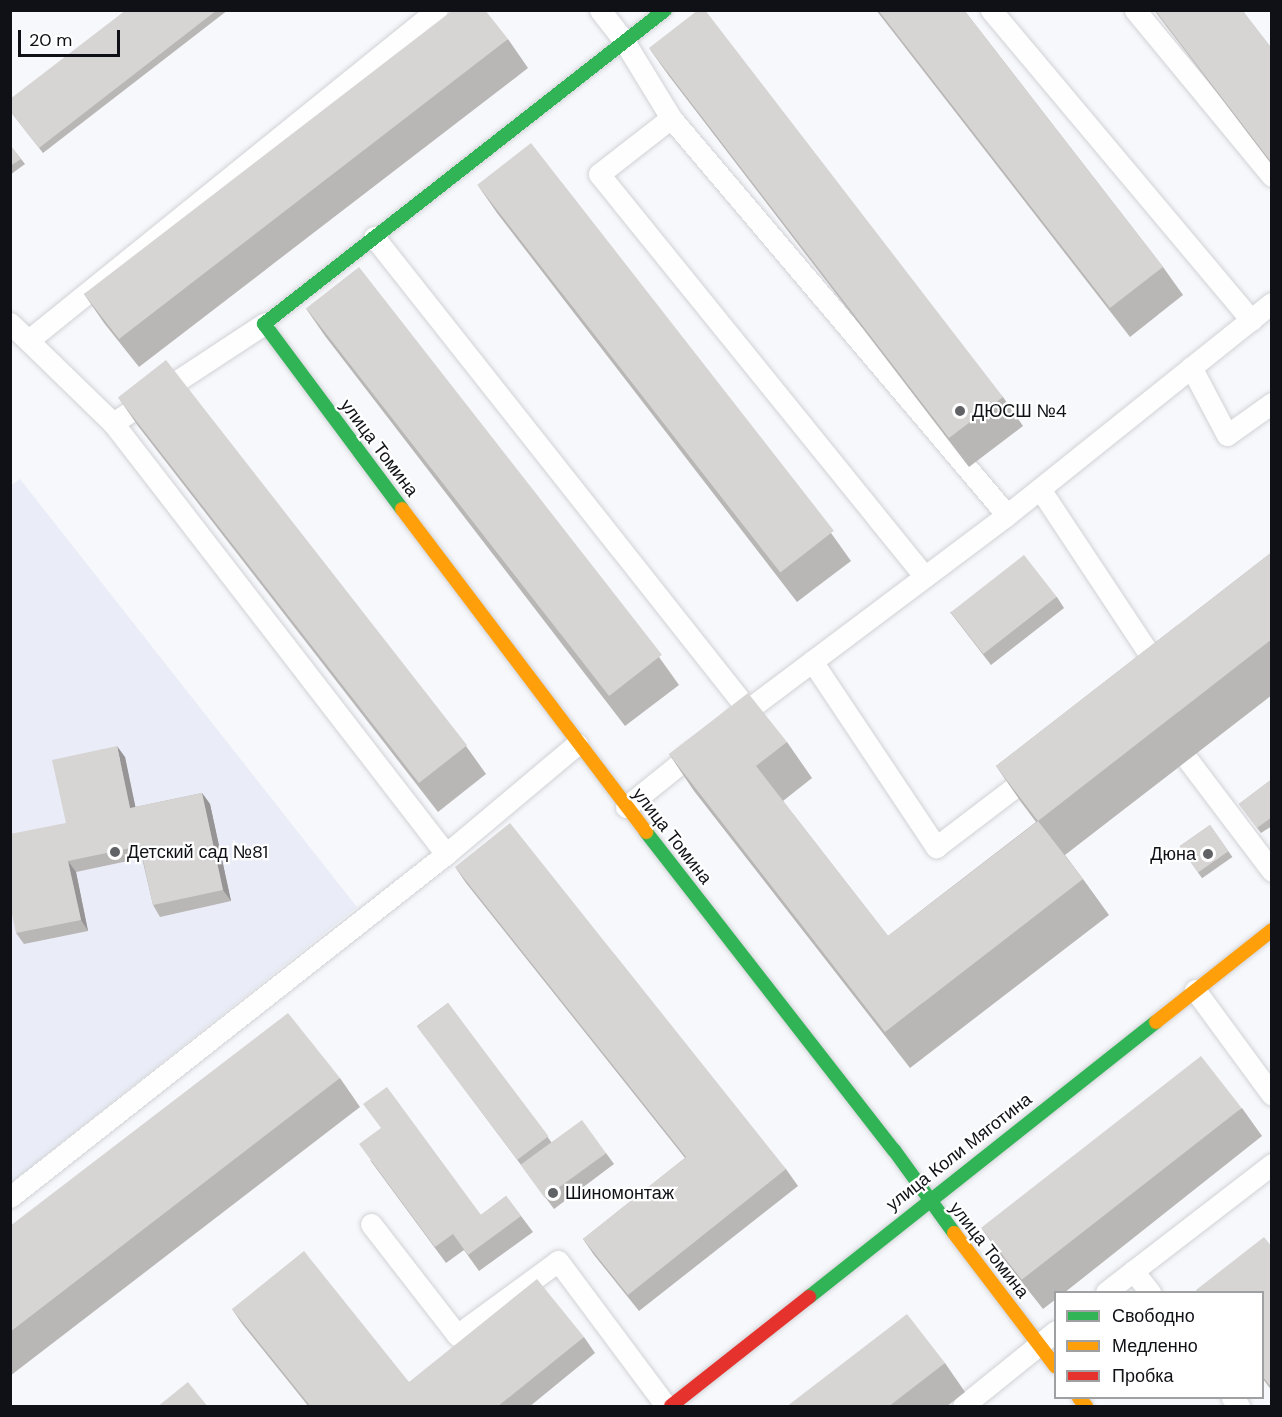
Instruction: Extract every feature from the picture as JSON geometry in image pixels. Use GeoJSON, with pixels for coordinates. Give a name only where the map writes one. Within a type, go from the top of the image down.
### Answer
{"type":"FeatureCollection","features":[{"type":"Feature","properties":{"kind":"street"},"geometry":{"type":"LineString","coordinates":[[264,324],[664,10]]}},
{"type":"Feature","properties":{"kind":"street","name":"улица Томина"},"geometry":{"type":"LineString","coordinates":[[264,324],[577,744],[894,1150],[928,1200],[1054,1364]]}},
{"type":"Feature","properties":{"kind":"street","name":"улица Коли Мяготина"},"geometry":{"type":"LineString","coordinates":[[671,1407],[928,1200],[1272,930]]}},
{"type":"Feature","properties":{"kind":"lane"},"geometry":{"type":"LineString","coordinates":[[30,339],[437,10]]}},
{"type":"Feature","properties":{"kind":"lane"},"geometry":{"type":"LineString","coordinates":[[600,10],[624,41],[671,118],[1007,515]]}},
{"type":"Feature","properties":{"kind":"lane"},"geometry":{"type":"LineString","coordinates":[[991,10],[1251,320]]}},
{"type":"Feature","properties":{"kind":"lane"},"geometry":{"type":"LineString","coordinates":[[1135,10],[1272,176]]}},
{"type":"Feature","properties":{"kind":"lane"},"geometry":{"type":"LineString","coordinates":[[671,118],[599,174],[924,577]]}},
{"type":"Feature","properties":{"kind":"lane"},"geometry":{"type":"LineString","coordinates":[[374,237],[748,710]]}},
{"type":"Feature","properties":{"kind":"lane"},"geometry":{"type":"LineString","coordinates":[[626,807],[748,710],[1007,515],[1272,303]]}},
{"type":"Feature","properties":{"kind":"lane"},"geometry":{"type":"LineString","coordinates":[[10,323],[30,339],[113,423],[446,854]]}},
{"type":"Feature","properties":{"kind":"lane"},"geometry":{"type":"LineString","coordinates":[[113,423],[264,324]]}},
{"type":"Feature","properties":{"kind":"lane"},"geometry":{"type":"LineString","coordinates":[[1191,367],[1227,435],[1272,403]]}},
{"type":"Feature","properties":{"kind":"lane"},"geometry":{"type":"LineString","coordinates":[[1040,489],[1155,679],[1181,660]]}},
{"type":"Feature","properties":{"kind":"lane"},"geometry":{"type":"LineString","coordinates":[[812,661],[936,847],[1047,762]]}},
{"type":"Feature","properties":{"kind":"lane"},"geometry":{"type":"LineString","coordinates":[[10,1197],[446,854],[577,744]]}},
{"type":"Feature","properties":{"kind":"lane"},"geometry":{"type":"LineString","coordinates":[[1188,760],[1272,871]]}},
{"type":"Feature","properties":{"kind":"lane"},"geometry":{"type":"LineString","coordinates":[[1195,990],[1272,1095]]}},
{"type":"Feature","properties":{"kind":"lane"},"geometry":{"type":"LineString","coordinates":[[1108,1291],[1272,1164]]}},
{"type":"Feature","properties":{"kind":"lane"},"geometry":{"type":"LineString","coordinates":[[371,1224],[457,1335],[558,1261],[666,1407]]}},
{"type":"Feature","properties":{"kind":"lane"},"geometry":{"type":"LineString","coordinates":[[1133,1271],[1148,1291]]}},
{"type":"Feature","properties":{"kind":"lane"},"geometry":{"type":"LineString","coordinates":[[963,1407],[1054,1332]]}},
{"type":"Feature","properties":{"kind":"shaded area"},"geometry":{"type":"Polygon","coordinates":[[[20,479],[357,907],[11,1183],[10,486],[20,479]]]}},
{"type":"Feature","properties":{"kind":"building"},"geometry":{"type":"Polygon","coordinates":[[[126,10],[217,10],[39,148],[10,111],[10,99],[126,10]]]}},
{"type":"Feature","properties":{"kind":"building"},"geometry":{"type":"Polygon","coordinates":[[[453,10],[485,10],[508,39],[119,339],[84,294],[453,10]]]}},
{"type":"Feature","properties":{"kind":"building"},"geometry":{"type":"Polygon","coordinates":[[[698,10],[705,10],[1003,397],[949,438],[649,48],[698,10]]]}},
{"type":"Feature","properties":{"kind":"building"},"geometry":{"type":"Polygon","coordinates":[[[878,10],[964,10],[1163,267],[1110,308],[878,10]]]}},
{"type":"Feature","properties":{"kind":"building"},"geometry":{"type":"Polygon","coordinates":[[[1155,10],[1242,10],[1272,49],[1272,163],[1155,10]]]}},
{"type":"Feature","properties":{"kind":"building"},"geometry":{"type":"Polygon","coordinates":[[[531,143],[834,531],[780,573],[477,185],[531,143]]]}},
{"type":"Feature","properties":{"kind":"building"},"geometry":{"type":"Polygon","coordinates":[[[10,145],[21,159],[10,166],[10,145]]]}},
{"type":"Feature","properties":{"kind":"building"},"geometry":{"type":"Polygon","coordinates":[[[359,267],[662,655],[609,696],[306,308],[359,267]]]}},
{"type":"Feature","properties":{"kind":"building"},"geometry":{"type":"Polygon","coordinates":[[[166,360],[467,745],[419,783],[118,398],[166,360]]]}},
{"type":"Feature","properties":{"kind":"building"},"geometry":{"type":"Polygon","coordinates":[[[1272,552],[1272,639],[1038,821],[996,766],[1272,552]]]}},
{"type":"Feature","properties":{"kind":"building"},"geometry":{"type":"Polygon","coordinates":[[[1024,555],[1057,597],[983,654],[951,612],[1024,555]]]}},
{"type":"Feature","properties":{"kind":"building"},"geometry":{"type":"Polygon","coordinates":[[[748,693],[787,742],[756,766],[888,936],[1038,821],[1083,879],[885,1032],[669,754],[748,693]]]}},
{"type":"Feature","properties":{"kind":"building","name":"Детский сад №81"},"geometry":{"type":"Polygon","coordinates":[[[117,746],[130,808],[202,793],[223,890],[153,905],[140,846],[68,861],[81,920],[16,933],[10,905],[10,834],[66,823],[52,760],[117,746]]]}},
{"type":"Feature","properties":{"kind":"building"},"geometry":{"type":"Polygon","coordinates":[[[1272,779],[1272,817],[1257,828],[1239,804],[1272,779]]]}},
{"type":"Feature","properties":{"kind":"building"},"geometry":{"type":"Polygon","coordinates":[[[510,823],[786,1169],[628,1295],[583,1239],[686,1157],[455,867],[510,823]]]}},
{"type":"Feature","properties":{"kind":"building","name":"Дюна"},"geometry":{"type":"Polygon","coordinates":[[[1210,825],[1228,851],[1198,872],[1180,846],[1210,825]]]}},
{"type":"Feature","properties":{"kind":"building"},"geometry":{"type":"Polygon","coordinates":[[[448,1003],[549,1136],[517,1160],[417,1026],[448,1003]]]}},
{"type":"Feature","properties":{"kind":"building"},"geometry":{"type":"Polygon","coordinates":[[[288,1013],[340,1078],[10,1332],[10,1226],[288,1013]]]}},
{"type":"Feature","properties":{"kind":"building"},"geometry":{"type":"Polygon","coordinates":[[[1201,1056],[1242,1108],[1022,1280],[981,1228],[1201,1056]]]}},
{"type":"Feature","properties":{"kind":"building"},"geometry":{"type":"Polygon","coordinates":[[[387,1087],[481,1215],[506,1196],[521,1216],[468,1255],[453,1234],[435,1247],[359,1144],[381,1128],[363,1104],[387,1087]]]}},
{"type":"Feature","properties":{"kind":"building"},"geometry":{"type":"Polygon","coordinates":[[[582,1120],[606,1153],[545,1198],[521,1165],[582,1120]]]}},
{"type":"Feature","properties":{"kind":"building"},"geometry":{"type":"Polygon","coordinates":[[[1264,1237],[1272,1247],[1272,1388],[1264,1378],[1264,1291],[1196,1290],[1264,1237]]]}},
{"type":"Feature","properties":{"kind":"building"},"geometry":{"type":"Polygon","coordinates":[[[304,1251],[409,1382],[537,1279],[584,1337],[497,1407],[311,1407],[232,1309],[304,1251]]]}},
{"type":"Feature","properties":{"kind":"building"},"geometry":{"type":"Polygon","coordinates":[[[907,1314],[945,1363],[888,1407],[786,1407],[907,1314]]]}},
{"type":"Feature","properties":{"kind":"building"},"geometry":{"type":"Polygon","coordinates":[[[188,1382],[208,1407],[157,1407],[188,1382]]]}},
{"type":"Feature","properties":{"kind":"traffic: fast"},"geometry":{"type":"LineString","coordinates":[[402,509],[264,324],[665,10]]}},
{"type":"Feature","properties":{"kind":"traffic: fast"},"geometry":{"type":"LineString","coordinates":[[646,832],[894,1150],[954,1233]]}},
{"type":"Feature","properties":{"kind":"traffic: fast"},"geometry":{"type":"LineString","coordinates":[[809,1297],[1156,1022]]}},
{"type":"Feature","properties":{"kind":"traffic: slow"},"geometry":{"type":"LineString","coordinates":[[402,509],[646,832]]}},
{"type":"Feature","properties":{"kind":"traffic: slow"},"geometry":{"type":"LineString","coordinates":[[1156,1022],[1272,930]]}},
{"type":"Feature","properties":{"kind":"traffic: slow"},"geometry":{"type":"LineString","coordinates":[[954,1233],[1054,1364]]}},
{"type":"Feature","properties":{"kind":"traffic: slow"},"geometry":{"type":"LineString","coordinates":[[1080,1399],[1086,1406]]}},
{"type":"Feature","properties":{"kind":"traffic: jam"},"geometry":{"type":"LineString","coordinates":[[671,1406],[809,1297]]}},
{"type":"Feature","properties":{"kind":"place","name":"ДЮСШ №4"},"geometry":{"type":"Point","coordinates":[960,411]}},
{"type":"Feature","properties":{"kind":"place","name":"Детский сад №81"},"geometry":{"type":"Point","coordinates":[115,852]}},
{"type":"Feature","properties":{"kind":"place","name":"Дюна"},"geometry":{"type":"Point","coordinates":[1208,854]}},
{"type":"Feature","properties":{"kind":"place","name":"Шиномонтаж"},"geometry":{"type":"Point","coordinates":[553,1193]}}]}
